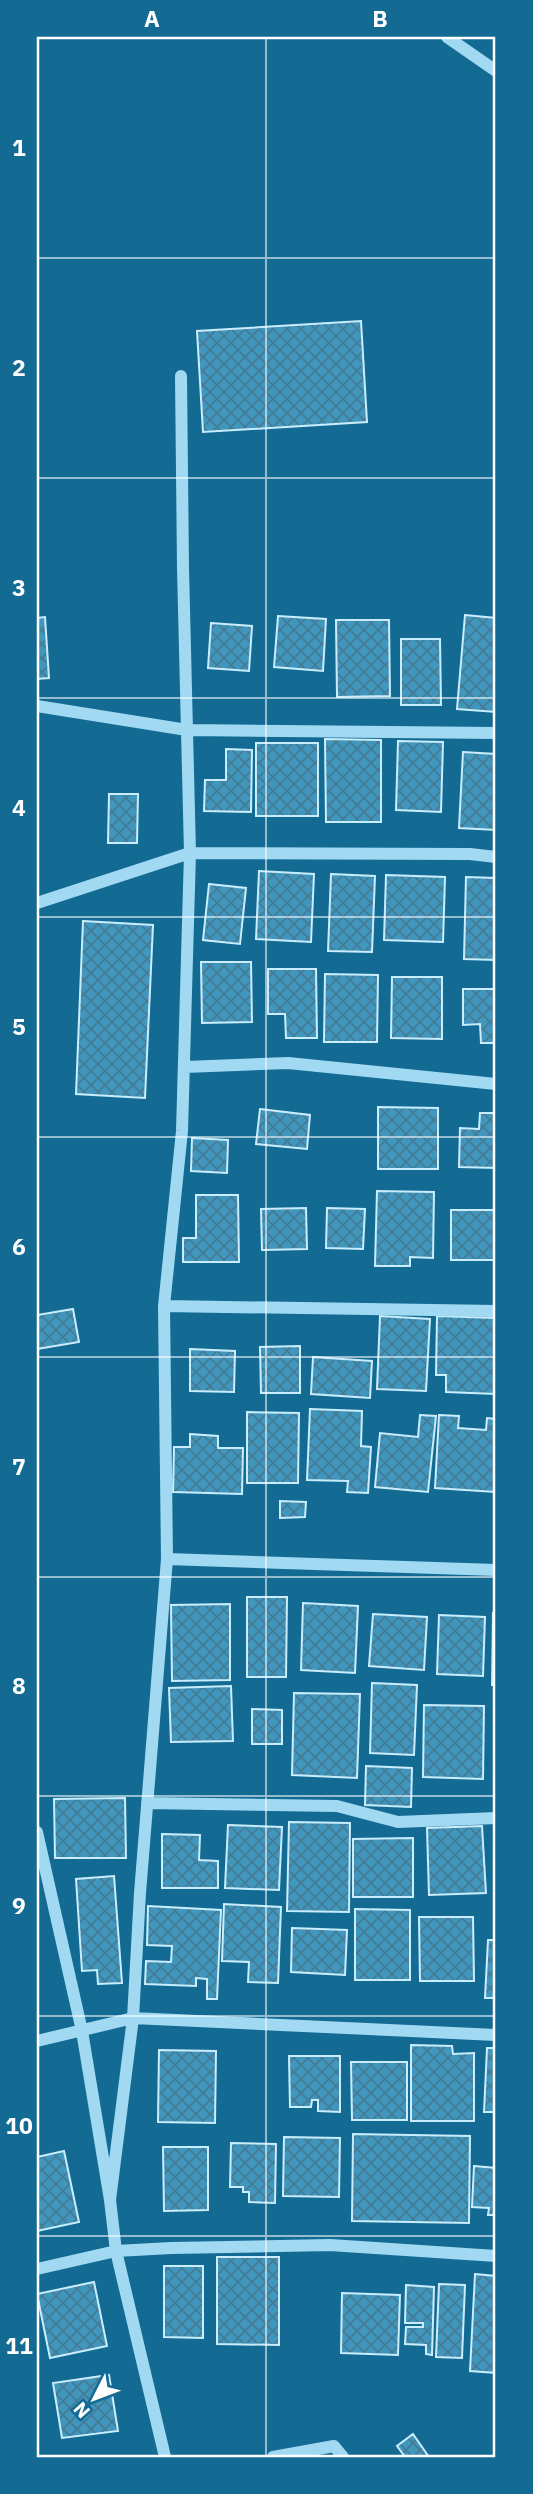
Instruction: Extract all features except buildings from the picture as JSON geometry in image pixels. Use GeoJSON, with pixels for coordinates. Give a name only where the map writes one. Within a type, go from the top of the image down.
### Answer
{"type":"FeatureCollection","features":[{"type":"Feature","properties":{"kind":"street"},"geometry":{"type":"LineString","coordinates":[[447,37],[496,71]]}},
{"type":"Feature","properties":{"kind":"street"},"geometry":{"type":"LineString","coordinates":[[110,2200],[133,2018],[167,1559],[164,1306],[182,1131],[190,853],[181,376]]}},
{"type":"Feature","properties":{"kind":"street"},"geometry":{"type":"LineString","coordinates":[[37,706],[187,730],[496,733]]}},
{"type":"Feature","properties":{"kind":"street"},"geometry":{"type":"LineString","coordinates":[[37,903],[190,853],[470,854],[496,857]]}},
{"type":"Feature","properties":{"kind":"street"},"geometry":{"type":"LineString","coordinates":[[184,1067],[288,1063],[496,1084]]}},
{"type":"Feature","properties":{"kind":"street"},"geometry":{"type":"LineString","coordinates":[[164,1306],[496,1311]]}},
{"type":"Feature","properties":{"kind":"street"},"geometry":{"type":"LineString","coordinates":[[167,1559],[496,1570]]}},
{"type":"Feature","properties":{"kind":"street"},"geometry":{"type":"LineString","coordinates":[[147,1803],[337,1806],[398,1822],[496,1818]]}},
{"type":"Feature","properties":{"kind":"street"},"geometry":{"type":"LineString","coordinates":[[37,1832],[82,2031],[116,2251],[165,2457]]}},
{"type":"Feature","properties":{"kind":"street"},"geometry":{"type":"LineString","coordinates":[[37,2041],[133,2018],[496,2035]]}},
{"type":"Feature","properties":{"kind":"street"},"geometry":{"type":"LineString","coordinates":[[37,2269],[116,2251],[171,2248],[330,2245],[496,2256]]}},
{"type":"Feature","properties":{"kind":"street"},"geometry":{"type":"LineString","coordinates":[[273,2457],[334,2446],[343,2457]]}}]}
